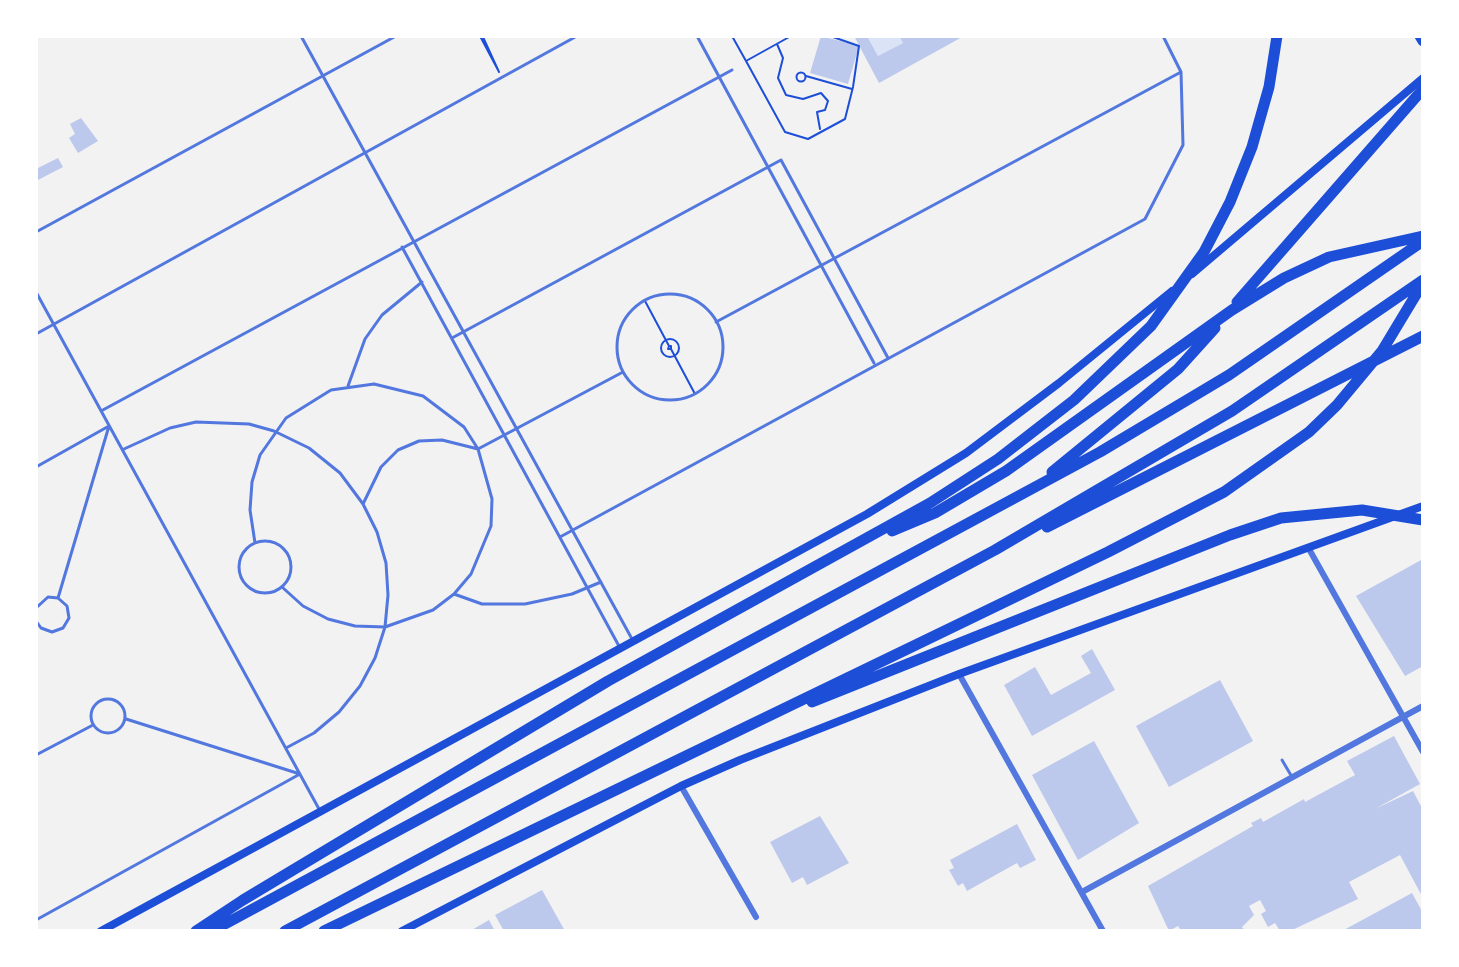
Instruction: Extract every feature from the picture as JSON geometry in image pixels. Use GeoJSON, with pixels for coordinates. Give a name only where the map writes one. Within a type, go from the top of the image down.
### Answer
{"type":"FeatureCollection","features":[{"type":"Feature","properties":{"kind":"highway"},"geometry":{"type":"LineString","coordinates":[[932,508],[1074,400],[1129,351],[1173,298],[1204,252],[1247,161],[1269,87],[1277,36]]}},
{"type":"Feature","properties":{"kind":"highway"},"geometry":{"type":"LineString","coordinates":[[1420,36],[1423,41]]}},
{"type":"Feature","properties":{"kind":"highway"},"geometry":{"type":"LineString","coordinates":[[1030,491],[1178,369],[1423,89]]}},
{"type":"Feature","properties":{"kind":"highway"},"geometry":{"type":"LineString","coordinates":[[196,931],[584,695],[844,552],[1006,471],[1232,310],[1284,278],[1329,257],[1423,239]]}},
{"type":"Feature","properties":{"kind":"highway"},"geometry":{"type":"LineString","coordinates":[[212,931],[1030,491],[1229,375],[1423,239]]}},
{"type":"Feature","properties":{"kind":"highway"},"geometry":{"type":"LineString","coordinates":[[324,931],[1202,503],[1263,467],[1337,405],[1382,351],[1423,282]]}},
{"type":"Feature","properties":{"kind":"highway"},"geometry":{"type":"LineString","coordinates":[[285,931],[995,550],[1232,411],[1423,282]]}},
{"type":"Feature","properties":{"kind":"highway"},"geometry":{"type":"LineString","coordinates":[[995,550],[1098,504],[1423,336]]}},
{"type":"Feature","properties":{"kind":"highway"},"geometry":{"type":"LineString","coordinates":[[769,716],[841,693],[1230,535],[1281,518],[1362,510],[1423,520]]}},
{"type":"Feature","properties":{"kind":"main road"},"geometry":{"type":"LineString","coordinates":[[101,931],[634,643],[867,514],[966,453],[1175,289],[1423,78]]}},
{"type":"Feature","properties":{"kind":"main road"},"geometry":{"type":"LineString","coordinates":[[402,931],[681,786],[817,728],[1423,506]]}},
{"type":"Feature","properties":{"kind":"street"},"geometry":{"type":"LineString","coordinates":[[1309,549],[1423,752]]}},
{"type":"Feature","properties":{"kind":"street"},"geometry":{"type":"LineString","coordinates":[[959,674],[1103,931]]}},
{"type":"Feature","properties":{"kind":"street"},"geometry":{"type":"LineString","coordinates":[[1082,892],[1423,706]]}},
{"type":"Feature","properties":{"kind":"street"},"geometry":{"type":"LineString","coordinates":[[681,786],[756,917]]}},
{"type":"Feature","properties":{"kind":"lane"},"geometry":{"type":"LineString","coordinates":[[301,36],[634,643]]}},
{"type":"Feature","properties":{"kind":"lane"},"geometry":{"type":"LineString","coordinates":[[36,232],[396,36]]}},
{"type":"Feature","properties":{"kind":"lane"},"geometry":{"type":"LineString","coordinates":[[36,334],[577,36]]}},
{"type":"Feature","properties":{"kind":"lane"},"geometry":{"type":"LineString","coordinates":[[697,36],[875,365]]}},
{"type":"Feature","properties":{"kind":"lane"},"geometry":{"type":"LineString","coordinates":[[560,537],[1145,219],[1183,145],[1181,72],[1163,36]]}},
{"type":"Feature","properties":{"kind":"lane"},"geometry":{"type":"LineString","coordinates":[[101,411],[732,70]]}},
{"type":"Feature","properties":{"kind":"lane"},"geometry":{"type":"LineString","coordinates":[[716,322],[1181,72]]}},
{"type":"Feature","properties":{"kind":"lane"},"geometry":{"type":"LineString","coordinates":[[452,338],[781,160],[888,358]]}},
{"type":"Feature","properties":{"kind":"lane"},"geometry":{"type":"LineString","coordinates":[[402,247],[621,650]]}},
{"type":"Feature","properties":{"kind":"lane"},"geometry":{"type":"LineString","coordinates":[[348,386],[365,339],[382,315],[422,282]]}},
{"type":"Feature","properties":{"kind":"lane"},"geometry":{"type":"LineString","coordinates":[[36,292],[321,812]]}},
{"type":"Feature","properties":{"kind":"lane"},"geometry":{"type":"LineString","coordinates":[[671,294],[689,298],[705,307],[716,322],[723,354],[713,377],[695,394],[680,400],[655,397],[633,385],[623,372],[618,354],[618,336],[625,319],[645,301],[671,294]]}},
{"type":"Feature","properties":{"kind":"lane"},"geometry":{"type":"LineString","coordinates":[[363,504],[381,467],[398,450],[419,441],[442,440],[478,449],[623,372]]}},
{"type":"Feature","properties":{"kind":"lane"},"geometry":{"type":"LineString","coordinates":[[255,543],[250,510],[252,482],[260,455],[274,431],[315,397],[348,386],[386,385],[423,396],[464,427],[478,449],[490,486],[491,526],[484,551],[471,574],[454,594],[433,610],[385,627],[355,626],[328,619],[303,606],[282,587]]}},
{"type":"Feature","properties":{"kind":"lane"},"geometry":{"type":"LineString","coordinates":[[122,450],[170,428],[196,422],[235,422],[274,431],[309,448],[340,473],[363,504],[377,532],[386,563],[388,595],[385,627],[375,658],[346,703],[314,733],[286,748]]}},
{"type":"Feature","properties":{"kind":"lane"},"geometry":{"type":"LineString","coordinates":[[36,467],[109,426]]}},
{"type":"Feature","properties":{"kind":"lane"},"geometry":{"type":"LineString","coordinates":[[58,598],[109,426]]}},
{"type":"Feature","properties":{"kind":"lane"},"geometry":{"type":"LineString","coordinates":[[270,542],[287,554],[290,575],[282,587],[267,593],[245,584],[240,561],[255,543],[270,542]]}},
{"type":"Feature","properties":{"kind":"lane"},"geometry":{"type":"LineString","coordinates":[[454,594],[482,604],[525,604],[588,589],[601,582]]}},
{"type":"Feature","properties":{"kind":"lane"},"geometry":{"type":"LineString","coordinates":[[36,608],[48,597],[58,598],[69,612],[67,624],[52,632],[36,623]]}},
{"type":"Feature","properties":{"kind":"lane"},"geometry":{"type":"LineString","coordinates":[[105,699],[121,704],[126,719],[120,730],[108,734],[93,725],[92,709],[105,699]]}},
{"type":"Feature","properties":{"kind":"lane"},"geometry":{"type":"LineString","coordinates":[[126,719],[300,774]]}},
{"type":"Feature","properties":{"kind":"lane"},"geometry":{"type":"LineString","coordinates":[[36,755],[93,725]]}},
{"type":"Feature","properties":{"kind":"lane"},"geometry":{"type":"LineString","coordinates":[[1282,760],[1292,777]]}},
{"type":"Feature","properties":{"kind":"lane"},"geometry":{"type":"LineString","coordinates":[[36,920],[300,774]]}},
{"type":"Feature","properties":{"kind":"path"},"geometry":{"type":"LineString","coordinates":[[482,36],[502,77]]}},
{"type":"Feature","properties":{"kind":"path"},"geometry":{"type":"LineString","coordinates":[[732,36],[785,132],[808,139],[845,119],[853,89],[859,46],[830,36]]}},
{"type":"Feature","properties":{"kind":"path"},"geometry":{"type":"LineString","coordinates":[[746,61],[791,36]]}},
{"type":"Feature","properties":{"kind":"path"},"geometry":{"type":"LineString","coordinates":[[777,44],[783,58],[778,78],[786,95],[803,99],[821,93],[828,101],[825,110],[817,112],[821,131]]}},
{"type":"Feature","properties":{"kind":"path"},"geometry":{"type":"LineString","coordinates":[[806,76],[853,89]]}},
{"type":"Feature","properties":{"kind":"path"},"geometry":{"type":"LineString","coordinates":[[645,301],[695,394]]}},
{"type":"Feature","properties":{"kind":"path"},"geometry":{"type":"LineString","coordinates":[[665,339],[673,339],[679,345],[674,356]]}},
{"type":"Feature","properties":{"kind":"path"},"geometry":{"type":"LineString","coordinates":[[665,339],[662,352],[674,356]]}},
{"type":"Feature","properties":{"kind":"shaded area"},"geometry":{"type":"Polygon","coordinates":[[[867,36],[899,36],[903,43],[878,56],[867,36]]]}},
{"type":"Feature","properties":{"kind":"building"},"geometry":{"type":"Polygon","coordinates":[[[821,36],[859,46],[848,84],[810,73],[821,36]]]}},
{"type":"Feature","properties":{"kind":"building"},"geometry":{"type":"Polygon","coordinates":[[[854,36],[867,36],[878,56],[903,43],[899,36],[964,36],[879,83],[854,36]]]}},
{"type":"Feature","properties":{"kind":"building"},"geometry":{"type":"Polygon","coordinates":[[[81,118],[98,141],[78,153],[69,138],[75,134],[70,124],[81,118]]]}},
{"type":"Feature","properties":{"kind":"building"},"geometry":{"type":"Polygon","coordinates":[[[58,158],[63,167],[36,181],[36,169],[58,158]]]}},
{"type":"Feature","properties":{"kind":"building"},"geometry":{"type":"Polygon","coordinates":[[[1423,559],[1423,666],[1405,676],[1356,596],[1423,559]]]}},
{"type":"Feature","properties":{"kind":"building"},"geometry":{"type":"Polygon","coordinates":[[[1092,649],[1115,690],[1032,736],[1004,685],[1035,667],[1051,695],[1091,673],[1081,656],[1092,649]]]}},
{"type":"Feature","properties":{"kind":"building"},"geometry":{"type":"Polygon","coordinates":[[[1220,680],[1253,741],[1169,787],[1136,726],[1220,680]]]}},
{"type":"Feature","properties":{"kind":"building"},"geometry":{"type":"Polygon","coordinates":[[[1394,736],[1420,784],[1375,809],[1413,791],[1423,810],[1423,898],[1400,855],[1349,882],[1358,899],[1290,931],[1280,931],[1275,923],[1268,927],[1261,914],[1266,911],[1260,900],[1249,906],[1254,915],[1242,927],[1245,931],[1181,931],[1178,926],[1169,931],[1148,886],[1253,826],[1251,823],[1261,818],[1263,822],[1355,775],[1347,761],[1394,736]]]}},
{"type":"Feature","properties":{"kind":"building"},"geometry":{"type":"Polygon","coordinates":[[[1094,741],[1139,823],[1078,860],[1032,775],[1094,741]]]}},
{"type":"Feature","properties":{"kind":"building"},"geometry":{"type":"Polygon","coordinates":[[[820,816],[849,863],[807,885],[803,877],[792,883],[770,842],[820,816]]]}},
{"type":"Feature","properties":{"kind":"building"},"geometry":{"type":"Polygon","coordinates":[[[1017,824],[1036,860],[1020,868],[1017,863],[967,891],[963,883],[958,886],[949,870],[954,868],[950,860],[1017,824]]]}},
{"type":"Feature","properties":{"kind":"building"},"geometry":{"type":"Polygon","coordinates":[[[542,890],[565,931],[504,931],[495,915],[542,890]]]}},
{"type":"Feature","properties":{"kind":"building"},"geometry":{"type":"Polygon","coordinates":[[[1412,893],[1423,913],[1423,931],[1342,931],[1412,893]]]}},
{"type":"Feature","properties":{"kind":"building"},"geometry":{"type":"Polygon","coordinates":[[[489,920],[495,931],[470,931],[489,920]]]}}]}
